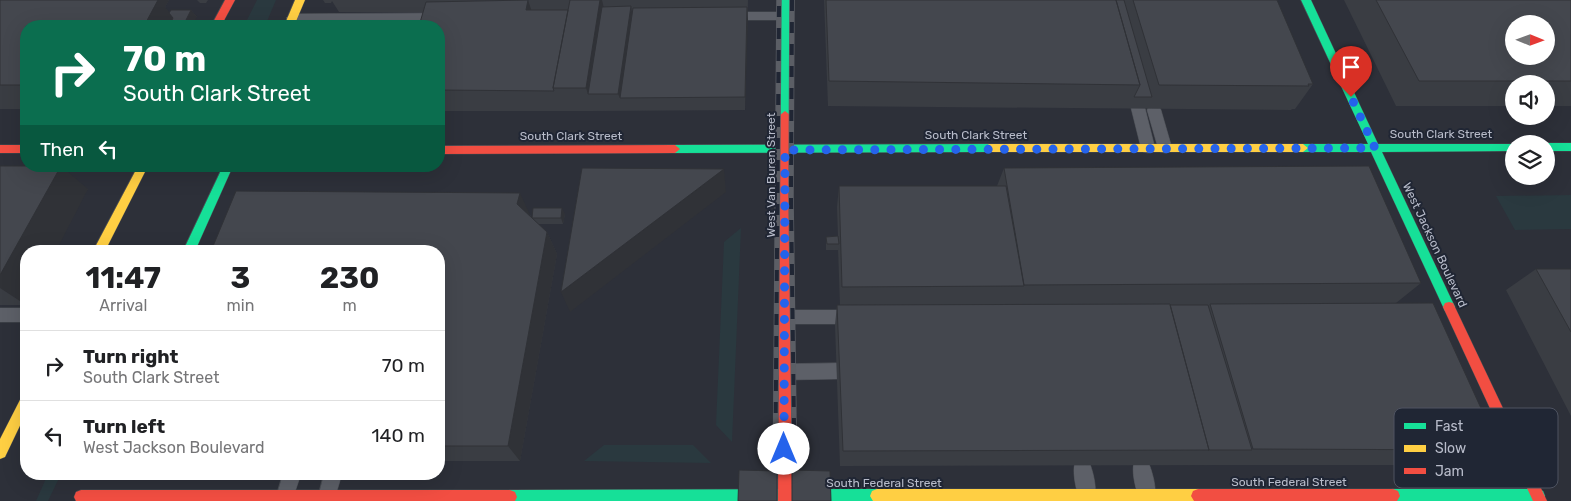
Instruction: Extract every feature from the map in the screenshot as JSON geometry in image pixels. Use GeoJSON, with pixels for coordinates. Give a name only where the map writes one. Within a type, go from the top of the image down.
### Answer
{"type":"FeatureCollection","features":[{"type":"Feature","properties":{"kind":"main road"},"geometry":{"type":"LineString","coordinates":[[219,20],[230,0]]}},
{"type":"Feature","properties":{"kind":"main road"},"geometry":{"type":"LineString","coordinates":[[292,20],[300,0]]}},
{"type":"Feature","properties":{"kind":"main road","name":"West Van Buren Street"},"geometry":{"type":"LineString","coordinates":[[784,499],[785,0]]}},
{"type":"Feature","properties":{"kind":"main road","name":"West Jackson Boulevard"},"geometry":{"type":"LineString","coordinates":[[1306,0],[1496,408]]}},
{"type":"Feature","properties":{"kind":"main road","name":"South Clark Street"},"geometry":{"type":"LineString","coordinates":[[445,150],[1505,147]]}},
{"type":"Feature","properties":{"kind":"main road"},"geometry":{"type":"LineString","coordinates":[[1555,147],[1571,147]]}},
{"type":"Feature","properties":{"kind":"main road"},"geometry":{"type":"LineString","coordinates":[[0,149],[20,149]]}},
{"type":"Feature","properties":{"kind":"main road"},"geometry":{"type":"LineString","coordinates":[[102,245],[140,172]]}},
{"type":"Feature","properties":{"kind":"main road"},"geometry":{"type":"LineString","coordinates":[[192,245],[225,172]]}},
{"type":"Feature","properties":{"kind":"main road"},"geometry":{"type":"LineString","coordinates":[[0,453],[20,412]]}},
{"type":"Feature","properties":{"kind":"main road"},"geometry":{"type":"LineString","coordinates":[[80,499],[88,481]]}},
{"type":"Feature","properties":{"kind":"main road","name":"South Federal Street"},"geometry":{"type":"LineString","coordinates":[[80,499],[327,497],[784,499],[1147,496],[1539,499]]}},
{"type":"Feature","properties":{"kind":"lane"},"geometry":{"type":"LineString","coordinates":[[717,16],[785,16]]}},
{"type":"Feature","properties":{"kind":"lane"},"geometry":{"type":"LineString","coordinates":[[355,20],[450,17]]}},
{"type":"Feature","properties":{"kind":"lane"},"geometry":{"type":"LineString","coordinates":[[1138,108],[1148,148]]}},
{"type":"Feature","properties":{"kind":"lane"},"geometry":{"type":"LineString","coordinates":[[1154,110],[1165,148]]}},
{"type":"Feature","properties":{"kind":"lane"},"geometry":{"type":"LineString","coordinates":[[0,315],[20,315]]}},
{"type":"Feature","properties":{"kind":"lane"},"geometry":{"type":"LineString","coordinates":[[1436,315],[1453,315]]}},
{"type":"Feature","properties":{"kind":"lane"},"geometry":{"type":"LineString","coordinates":[[785,317],[872,317]]}},
{"type":"Feature","properties":{"kind":"lane"},"geometry":{"type":"LineString","coordinates":[[785,372],[837,371]]}},
{"type":"Feature","properties":{"kind":"lane"},"geometry":{"type":"LineString","coordinates":[[1140,465],[1147,496]]}},
{"type":"Feature","properties":{"kind":"lane"},"geometry":{"type":"LineString","coordinates":[[1082,466],[1087,496]]}},
{"type":"Feature","properties":{"kind":"lane"},"geometry":{"type":"LineString","coordinates":[[285,497],[290,480]]}},
{"type":"Feature","properties":{"kind":"lane"},"geometry":{"type":"LineString","coordinates":[[327,497],[331,480]]}},
{"type":"Feature","properties":{"kind":"shaded area"},"geometry":{"type":"Polygon","coordinates":[[[257,0],[276,0],[268,20],[247,20],[257,0]]]}},
{"type":"Feature","properties":{"kind":"shaded area"},"geometry":{"type":"Polygon","coordinates":[[[1571,195],[1571,229],[1515,230],[1496,196],[1571,195]]]}},
{"type":"Feature","properties":{"kind":"shaded area"},"geometry":{"type":"Polygon","coordinates":[[[741,228],[732,442],[716,425],[724,242],[741,228]]]}},
{"type":"Feature","properties":{"kind":"shaded area"},"geometry":{"type":"Polygon","coordinates":[[[604,445],[693,445],[711,463],[584,461],[604,445]]]}},
{"type":"Feature","properties":{"kind":"shaded area"},"geometry":{"type":"Polygon","coordinates":[[[45,480],[58,480],[48,501],[36,501],[45,480]]]}},
{"type":"Feature","properties":{"kind":"building"},"geometry":{"type":"Polygon","coordinates":[[[0,0],[158,0],[147,20],[20,20],[20,85],[0,85],[0,0]]]}},
{"type":"Feature","properties":{"kind":"building"},"geometry":{"type":"Polygon","coordinates":[[[528,0],[526,10],[568,10],[554,91],[445,90],[445,20],[421,20],[426,2],[528,0]]]}},
{"type":"Feature","properties":{"kind":"building"},"geometry":{"type":"Polygon","coordinates":[[[570,0],[600,0],[586,88],[553,88],[570,0]]]}},
{"type":"Feature","properties":{"kind":"building"},"geometry":{"type":"Polygon","coordinates":[[[826,0],[1116,0],[1140,85],[829,81],[826,0]]]}},
{"type":"Feature","properties":{"kind":"building"},"geometry":{"type":"Polygon","coordinates":[[[1116,0],[1124,0],[1152,97],[1134,97],[1140,85],[1116,0]]]}},
{"type":"Feature","properties":{"kind":"building"},"geometry":{"type":"Polygon","coordinates":[[[1133,0],[1277,0],[1313,84],[1308,84],[1309,86],[1159,85],[1133,0]]]}},
{"type":"Feature","properties":{"kind":"building"},"geometry":{"type":"Polygon","coordinates":[[[1376,0],[1571,0],[1571,81],[1555,81],[1555,75],[1505,75],[1505,81],[1419,81],[1376,0]]]}},
{"type":"Feature","properties":{"kind":"building"},"geometry":{"type":"Polygon","coordinates":[[[631,6],[618,94],[588,94],[602,7],[631,6]]]}},
{"type":"Feature","properties":{"kind":"building"},"geometry":{"type":"Polygon","coordinates":[[[747,7],[745,97],[620,98],[633,8],[747,7]]]}},
{"type":"Feature","properties":{"kind":"building"},"geometry":{"type":"Polygon","coordinates":[[[171,10],[191,10],[186,20],[172,20],[173,18],[169,13],[171,10]]]}},
{"type":"Feature","properties":{"kind":"building"},"geometry":{"type":"Polygon","coordinates":[[[0,166],[20,166],[20,172],[58,172],[0,275],[0,166]]]}},
{"type":"Feature","properties":{"kind":"building"},"geometry":{"type":"Polygon","coordinates":[[[1369,166],[1421,283],[1024,285],[1004,168],[1369,166]]]}},
{"type":"Feature","properties":{"kind":"building"},"geometry":{"type":"Polygon","coordinates":[[[582,168],[724,169],[561,292],[582,168]]]}},
{"type":"Feature","properties":{"kind":"building"},"geometry":{"type":"Polygon","coordinates":[[[839,186],[1006,186],[1024,286],[842,287],[839,186]]]}},
{"type":"Feature","properties":{"kind":"building"},"geometry":{"type":"Polygon","coordinates":[[[236,191],[520,193],[517,204],[547,232],[508,446],[445,446],[445,245],[214,245],[236,191]]]}},
{"type":"Feature","properties":{"kind":"building"},"geometry":{"type":"Polygon","coordinates":[[[533,208],[562,208],[561,218],[532,218],[533,208]]]}},
{"type":"Feature","properties":{"kind":"building"},"geometry":{"type":"Polygon","coordinates":[[[838,236],[839,244],[827,244],[826,237],[838,236]]]}},
{"type":"Feature","properties":{"kind":"building"},"geometry":{"type":"Polygon","coordinates":[[[1536,269],[1571,269],[1571,332],[1536,269]]]}},
{"type":"Feature","properties":{"kind":"building"},"geometry":{"type":"Polygon","coordinates":[[[1433,303],[1481,408],[1394,408],[1394,450],[1253,449],[1210,304],[1433,303]]]}},
{"type":"Feature","properties":{"kind":"building"},"geometry":{"type":"Polygon","coordinates":[[[1170,304],[1209,450],[843,451],[837,305],[1170,304]]]}},
{"type":"Feature","properties":{"kind":"building"},"geometry":{"type":"Polygon","coordinates":[[[1170,305],[1208,305],[1252,450],[1209,450],[1170,305]]]}},
{"type":"Feature","properties":{"kind":"building"},"geometry":{"type":"Polygon","coordinates":[[[739,470],[777,471],[777,501],[738,501],[739,470]]]}},
{"type":"Feature","properties":{"kind":"building"},"geometry":{"type":"Polygon","coordinates":[[[792,470],[830,471],[831,501],[792,501],[792,470]]]}},
{"type":"Feature","properties":{"kind":"railway"},"geometry":{"type":"LineString","coordinates":[[775,501],[779,0]]}},
{"type":"Feature","properties":{"kind":"railway"},"geometry":{"type":"LineString","coordinates":[[792,0],[791,197],[795,501]]}},
{"type":"Feature","properties":{"kind":"traffic: fast"},"geometry":{"type":"LineString","coordinates":[[785,0],[785,115]]}},
{"type":"Feature","properties":{"kind":"traffic: fast"},"geometry":{"type":"LineString","coordinates":[[1306,0],[1449,307]]}},
{"type":"Feature","properties":{"kind":"traffic: fast"},"geometry":{"type":"LineString","coordinates":[[1303,148],[1505,147]]}},
{"type":"Feature","properties":{"kind":"traffic: fast"},"geometry":{"type":"LineString","coordinates":[[1555,147],[1571,147]]}},
{"type":"Feature","properties":{"kind":"traffic: fast"},"geometry":{"type":"LineString","coordinates":[[675,149],[989,148]]}},
{"type":"Feature","properties":{"kind":"traffic: fast"},"geometry":{"type":"LineString","coordinates":[[192,245],[225,172]]}},
{"type":"Feature","properties":{"kind":"traffic: fast"},"geometry":{"type":"LineString","coordinates":[[510,497],[877,496]]}},
{"type":"Feature","properties":{"kind":"traffic: fast"},"geometry":{"type":"LineString","coordinates":[[1393,496],[1538,496]]}},
{"type":"Feature","properties":{"kind":"traffic: slow"},"geometry":{"type":"LineString","coordinates":[[292,20],[300,0]]}},
{"type":"Feature","properties":{"kind":"traffic: slow"},"geometry":{"type":"LineString","coordinates":[[989,148],[1303,148]]}},
{"type":"Feature","properties":{"kind":"traffic: slow"},"geometry":{"type":"LineString","coordinates":[[102,245],[140,172]]}},
{"type":"Feature","properties":{"kind":"traffic: slow"},"geometry":{"type":"LineString","coordinates":[[0,453],[20,412]]}},
{"type":"Feature","properties":{"kind":"traffic: slow"},"geometry":{"type":"LineString","coordinates":[[877,496],[1198,496]]}},
{"type":"Feature","properties":{"kind":"traffic: jam"},"geometry":{"type":"LineString","coordinates":[[219,20],[230,0]]}},
{"type":"Feature","properties":{"kind":"traffic: jam"},"geometry":{"type":"LineString","coordinates":[[785,115],[785,501]]}},
{"type":"Feature","properties":{"kind":"traffic: jam"},"geometry":{"type":"LineString","coordinates":[[0,149],[20,149]]}},
{"type":"Feature","properties":{"kind":"traffic: jam"},"geometry":{"type":"LineString","coordinates":[[445,150],[675,149]]}},
{"type":"Feature","properties":{"kind":"traffic: jam"},"geometry":{"type":"LineString","coordinates":[[1449,307],[1496,408]]}},
{"type":"Feature","properties":{"kind":"traffic: jam"},"geometry":{"type":"LineString","coordinates":[[1534,488],[1540,501]]}},
{"type":"Feature","properties":{"kind":"traffic: jam"},"geometry":{"type":"LineString","coordinates":[[1198,496],[1393,496]]}},
{"type":"Feature","properties":{"kind":"traffic: jam"},"geometry":{"type":"LineString","coordinates":[[81,497],[510,497]]}},
{"type":"Feature","properties":{"kind":"route"},"geometry":{"type":"LineString","coordinates":[[784,449],[785,150],[1375,148],[1351,97]]}}]}
